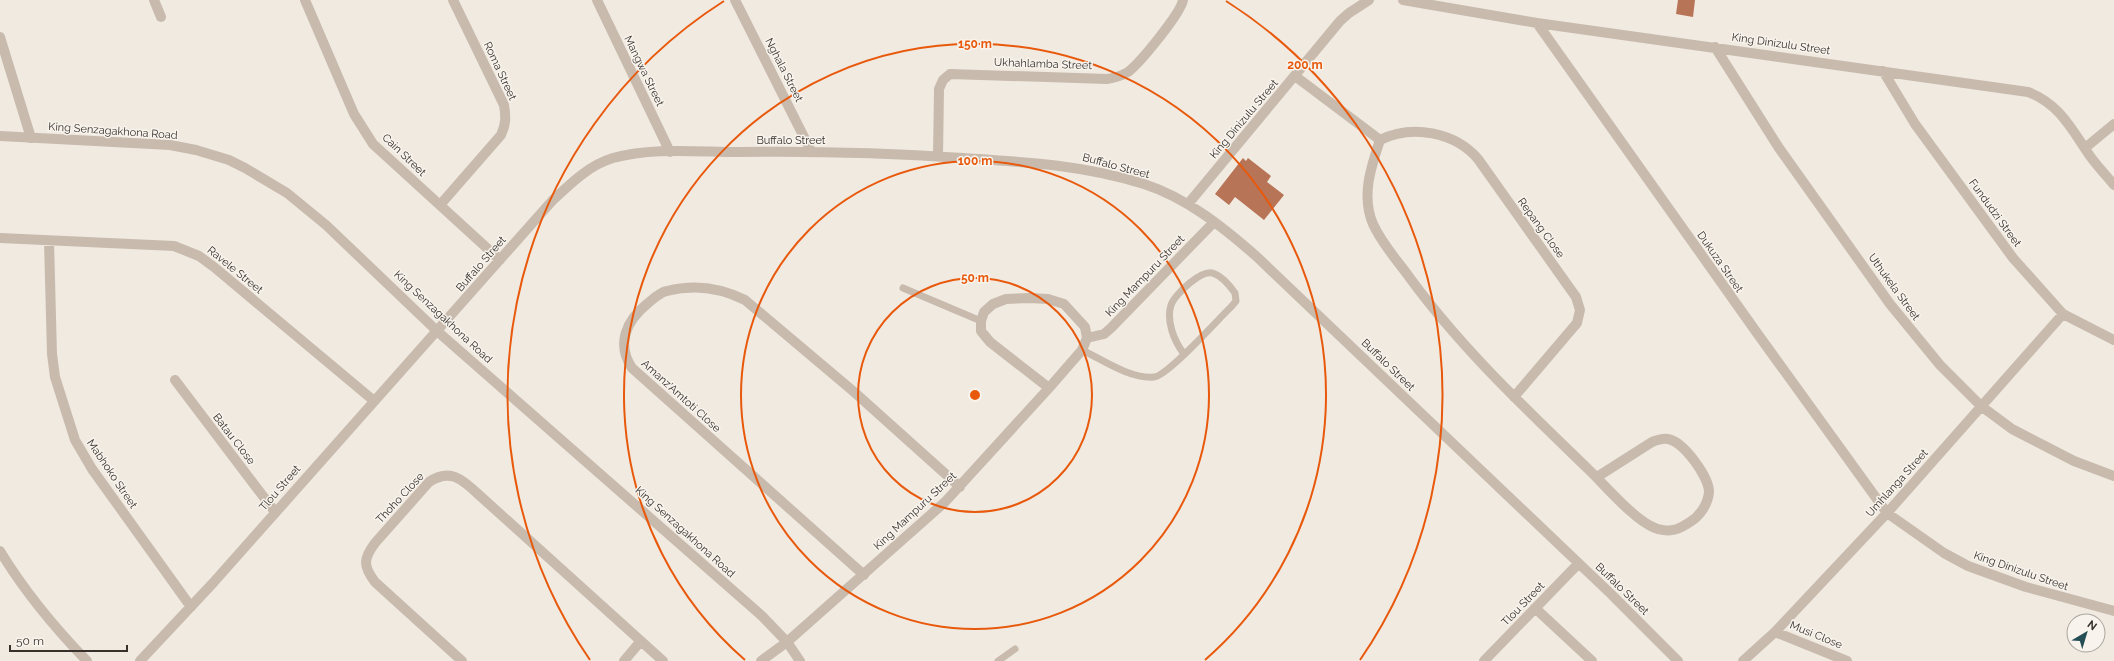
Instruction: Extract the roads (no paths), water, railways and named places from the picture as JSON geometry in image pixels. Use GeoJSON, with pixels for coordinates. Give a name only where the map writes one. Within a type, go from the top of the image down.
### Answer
{"type":"FeatureCollection","features":[{"type":"Feature","properties":{"kind":"street"},"geometry":{"type":"LineString","coordinates":[[154,0],[161,17]]}},
{"type":"Feature","properties":{"kind":"street","name":"Cain Street"},"geometry":{"type":"LineString","coordinates":[[305,0],[354,114],[373,144],[500,260]]}},
{"type":"Feature","properties":{"kind":"street","name":"Roma Street"},"geometry":{"type":"LineString","coordinates":[[440,205],[501,135],[506,125],[504,105],[453,0]]}},
{"type":"Feature","properties":{"kind":"street","name":"Mangwa Street"},"geometry":{"type":"LineString","coordinates":[[597,0],[670,152]]}},
{"type":"Feature","properties":{"kind":"street","name":"Nghala Street"},"geometry":{"type":"LineString","coordinates":[[735,0],[811,151]]}},
{"type":"Feature","properties":{"kind":"street","name":"Ukhahlamba Street"},"geometry":{"type":"LineString","coordinates":[[938,156],[939,89],[943,80],[950,74],[1107,79],[1119,77],[1137,64],[1179,11],[1183,0]]}},
{"type":"Feature","properties":{"kind":"street","name":"King Dinizulu Street"},"geometry":{"type":"LineString","coordinates":[[1188,204],[1340,21],[1349,13],[1369,0]]}},
{"type":"Feature","properties":{"kind":"street","name":"King Dinizulu Street"},"geometry":{"type":"LineString","coordinates":[[1403,0],[1537,23],[2018,90],[2037,96],[2048,102],[2064,116],[2085,148],[2114,185]]}},
{"type":"Feature","properties":{"kind":"street","name":"Dukuza Street"},"geometry":{"type":"LineString","coordinates":[[1537,23],[1887,513]]}},
{"type":"Feature","properties":{"kind":"street"},"geometry":{"type":"LineString","coordinates":[[0,37],[31,138]]}},
{"type":"Feature","properties":{"kind":"street","name":"Uthukela Street"},"geometry":{"type":"LineString","coordinates":[[1715,47],[1779,148],[1890,304],[1940,366],[1980,406],[2012,429],[2074,461],[2114,476]]}},
{"type":"Feature","properties":{"kind":"street","name":"Fundudzi Street"},"geometry":{"type":"LineString","coordinates":[[1883,71],[1915,124],[2013,258],[2062,314],[2114,340]]}},
{"type":"Feature","properties":{"kind":"street"},"geometry":{"type":"LineString","coordinates":[[1295,76],[1380,140],[1373,160],[1367,202],[1374,225],[1415,285],[1458,338],[1514,397],[1633,512],[1656,529],[1672,530],[1694,519],[1702,511],[1709,492],[1707,482],[1694,461],[1682,447],[1669,439],[1661,439],[1652,442],[1597,477]]}},
{"type":"Feature","properties":{"kind":"street"},"geometry":{"type":"LineString","coordinates":[[2085,148],[2114,124]]}},
{"type":"Feature","properties":{"kind":"street","name":"Repang Close"},"geometry":{"type":"LineString","coordinates":[[1380,140],[1392,134],[1411,132],[1451,139],[1463,144],[1478,160],[1576,297],[1580,310],[1577,323],[1514,397]]}},
{"type":"Feature","properties":{"kind":"street","name":"King Senzagakhona Road"},"geometry":{"type":"LineString","coordinates":[[0,136],[170,145],[196,150],[245,168],[288,193],[438,330],[642,508],[762,616],[787,642],[800,661]]}},
{"type":"Feature","properties":{"kind":"street","name":"Buffalo Street"},"geometry":{"type":"LineString","coordinates":[[438,330],[552,201],[571,183],[589,170],[610,159],[627,155],[646,152],[811,151],[938,156],[1045,163],[1083,169],[1145,185],[1188,204],[1214,222],[1256,256],[1678,661]]}},
{"type":"Feature","properties":{"kind":"street","name":"King Mampuru Street"},"geometry":{"type":"LineString","coordinates":[[761,661],[787,642],[864,575],[960,487],[1082,350],[1087,338],[1104,334],[1111,328],[1214,222]]}},
{"type":"Feature","properties":{"kind":"street","name":"Ravele Street"},"geometry":{"type":"LineString","coordinates":[[0,238],[174,246],[187,250],[214,267],[373,400]]}},
{"type":"Feature","properties":{"kind":"street","name":"Mabhoko Street"},"geometry":{"type":"LineString","coordinates":[[49,241],[52,354],[55,377],[75,440],[92,469],[191,607]]}},
{"type":"Feature","properties":{"kind":"street","name":"Amanz'Amtoti Close"},"geometry":{"type":"LineString","coordinates":[[864,575],[632,368],[625,358],[625,336],[633,317],[642,307],[666,291],[687,287],[710,288],[726,291],[745,300],[853,391],[960,487]]}},
{"type":"Feature","properties":{"kind":"street"},"geometry":{"type":"LineString","coordinates":[[1049,388],[990,342],[981,331],[981,321],[984,312],[993,304],[1006,299],[1048,299],[1064,304],[1077,316],[1085,327],[1087,338]]}},
{"type":"Feature","properties":{"kind":"street","name":"Umhlanga Street"},"geometry":{"type":"LineString","coordinates":[[1743,661],[1775,632],[1887,513],[2062,314]]}},
{"type":"Feature","properties":{"kind":"street","name":"Tlou Street"},"geometry":{"type":"LineString","coordinates":[[140,661],[191,607],[373,400],[438,330]]}},
{"type":"Feature","properties":{"kind":"street","name":"Batau Close"},"geometry":{"type":"LineString","coordinates":[[174,380],[275,512]]}},
{"type":"Feature","properties":{"kind":"street","name":"Thoho Close"},"geometry":{"type":"LineString","coordinates":[[462,661],[375,582],[367,571],[366,561],[368,552],[416,496],[437,476],[448,475],[465,482],[640,642],[663,661]]}},
{"type":"Feature","properties":{"kind":"street","name":"King Dinizulu Street"},"geometry":{"type":"LineString","coordinates":[[1887,513],[1944,553],[1968,566],[2026,587],[2114,612]]}},
{"type":"Feature","properties":{"kind":"street"},"geometry":{"type":"LineString","coordinates":[[0,551],[21,585],[59,632],[87,661]]}},
{"type":"Feature","properties":{"kind":"street","name":"Tlou Street"},"geometry":{"type":"LineString","coordinates":[[1484,661],[1578,564]]}},
{"type":"Feature","properties":{"kind":"street"},"geometry":{"type":"LineString","coordinates":[[1536,608],[1592,661]]}},
{"type":"Feature","properties":{"kind":"street","name":"Musi Close"},"geometry":{"type":"LineString","coordinates":[[1775,632],[1847,661]]}},
{"type":"Feature","properties":{"kind":"street"},"geometry":{"type":"LineString","coordinates":[[624,661],[640,642]]}},
{"type":"Feature","properties":{"kind":"lane"},"geometry":{"type":"LineString","coordinates":[[1082,350],[1137,375],[1155,377],[1165,373],[1184,354],[1236,301],[1235,293],[1215,273],[1206,272],[1197,277],[1178,295],[1171,304],[1170,315],[1172,330],[1177,346],[1184,354]]}},
{"type":"Feature","properties":{"kind":"lane"},"geometry":{"type":"LineString","coordinates":[[903,288],[981,321]]}},
{"type":"Feature","properties":{"kind":"lane"},"geometry":{"type":"LineString","coordinates":[[998,661],[1015,649]]}}]}
